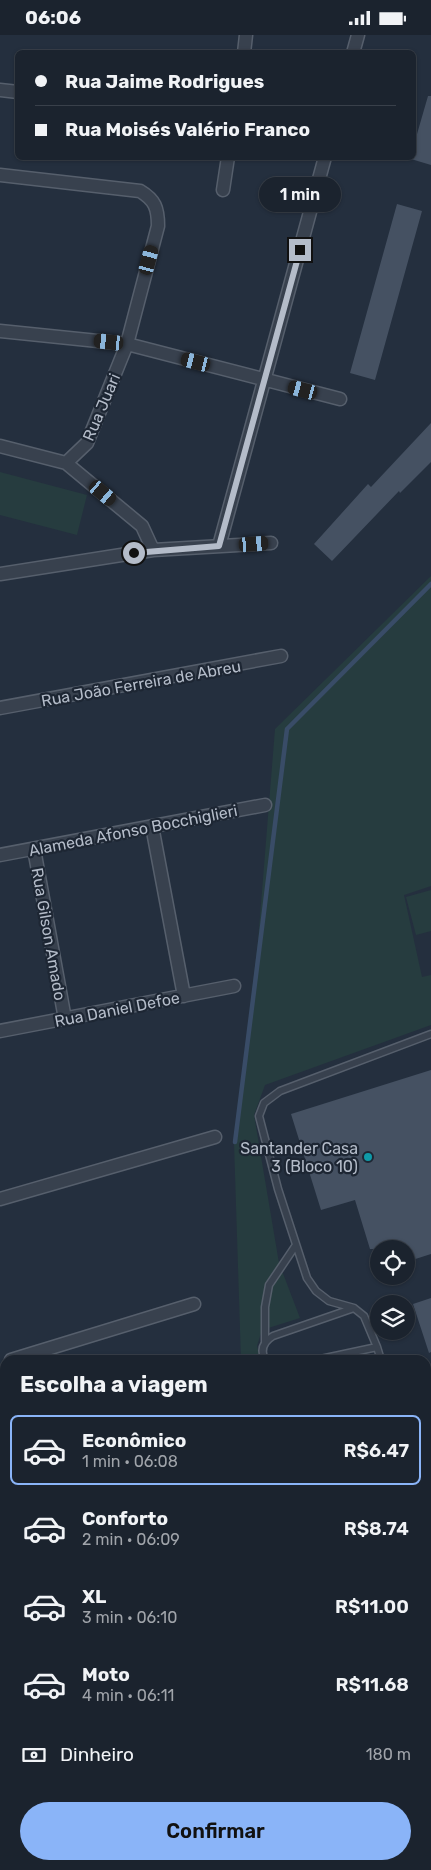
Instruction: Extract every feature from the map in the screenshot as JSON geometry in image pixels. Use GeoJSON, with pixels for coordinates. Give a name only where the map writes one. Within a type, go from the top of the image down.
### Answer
{"type":"FeatureCollection","features":[{"type":"Feature","properties":{"kind":"street"},"geometry":{"type":"LineString","coordinates":[[244,50],[246,35]]}},
{"type":"Feature","properties":{"kind":"street"},"geometry":{"type":"LineString","coordinates":[[354,50],[358,35]]}},
{"type":"Feature","properties":{"kind":"street"},"geometry":{"type":"LineString","coordinates":[[0,90],[15,92]]}},
{"type":"Feature","properties":{"kind":"street"},"geometry":{"type":"LineString","coordinates":[[223,190],[228,160]]}},
{"type":"Feature","properties":{"kind":"street"},"geometry":{"type":"LineString","coordinates":[[219,546],[266,380],[324,160]]}},
{"type":"Feature","properties":{"kind":"street","name":"Rua Juari"},"geometry":{"type":"LineString","coordinates":[[0,175],[140,191],[151,197],[158,210],[158,226],[127,344],[87,443],[66,463]]}},
{"type":"Feature","properties":{"kind":"street"},"geometry":{"type":"LineString","coordinates":[[0,331],[127,344],[340,399]]}},
{"type":"Feature","properties":{"kind":"street"},"geometry":{"type":"LineString","coordinates":[[0,446],[66,463],[142,526],[153,551]]}},
{"type":"Feature","properties":{"kind":"street"},"geometry":{"type":"LineString","coordinates":[[0,574],[153,551],[271,543]]}},
{"type":"Feature","properties":{"kind":"street","name":"Rua João Ferreira de Abreu"},"geometry":{"type":"LineString","coordinates":[[0,708],[281,656]]}},
{"type":"Feature","properties":{"kind":"street","name":"Alameda Afonso Bocchiglieri"},"geometry":{"type":"LineString","coordinates":[[0,855],[265,805]]}},
{"type":"Feature","properties":{"kind":"street"},"geometry":{"type":"LineString","coordinates":[[152,826],[184,996]]}},
{"type":"Feature","properties":{"kind":"street","name":"Rua Gilson Amado"},"geometry":{"type":"LineString","coordinates":[[34,849],[65,1019]]}},
{"type":"Feature","properties":{"kind":"street","name":"Rua Daniel Defoe"},"geometry":{"type":"LineString","coordinates":[[0,1031],[234,986]]}},
{"type":"Feature","properties":{"kind":"street"},"geometry":{"type":"LineString","coordinates":[[0,1199],[215,1137]]}},
{"type":"Feature","properties":{"kind":"street"},"geometry":{"type":"LineString","coordinates":[[27,1355],[194,1304]]}},
{"type":"Feature","properties":{"kind":"lane"},"geometry":{"type":"LineString","coordinates":[[380,1355],[364,1316],[354,1309],[329,1301],[316,1291],[307,1278],[278,1189],[259,1116],[264,1103],[280,1091],[431,1034]]}},
{"type":"Feature","properties":{"kind":"lane"},"geometry":{"type":"LineString","coordinates":[[264,1355],[262,1350],[265,1342],[265,1307],[269,1285],[296,1245]]}},
{"type":"Feature","properties":{"kind":"lane"},"geometry":{"type":"LineString","coordinates":[[265,1342],[273,1336],[354,1309]]}},
{"type":"Feature","properties":{"kind":"lane"},"geometry":{"type":"LineString","coordinates":[[339,1355],[377,1347]]}},
{"type":"Feature","properties":{"kind":"green space"},"geometry":{"type":"Polygon","coordinates":[[[0,472],[87,495],[77,535],[0,515],[0,472]]]}},
{"type":"Feature","properties":{"kind":"green space"},"geometry":{"type":"Polygon","coordinates":[[[431,576],[431,886],[404,895],[422,977],[431,975],[431,1025],[265,1085],[254,1115],[279,1263],[300,1318],[262,1330],[257,1346],[260,1355],[241,1355],[234,1143],[258,941],[275,729],[431,576]]]}},
{"type":"Feature","properties":{"kind":"green space"},"geometry":{"type":"Polygon","coordinates":[[[431,890],[431,931],[416,935],[406,897],[431,890]]]}},
{"type":"Feature","properties":{"kind":"building"},"geometry":{"type":"Polygon","coordinates":[[[428,96],[431,96],[431,165],[414,160],[416,160],[416,138],[428,96]]]}},
{"type":"Feature","properties":{"kind":"building"},"geometry":{"type":"Polygon","coordinates":[[[397,204],[422,211],[375,380],[350,373],[397,204]]]}},
{"type":"Feature","properties":{"kind":"building"},"geometry":{"type":"Polygon","coordinates":[[[431,423],[431,462],[400,493],[399,491],[332,561],[314,544],[368,484],[371,487],[431,423]]]}},
{"type":"Feature","properties":{"kind":"building","name":"Santander Casa 3 (Bloco 10)"},"geometry":{"type":"Polygon","coordinates":[[[431,1070],[431,1254],[415,1259],[415,1240],[370,1240],[370,1249],[355,1200],[321,1210],[291,1114],[431,1070]]]}},
{"type":"Feature","properties":{"kind":"building"},"geometry":{"type":"Polygon","coordinates":[[[431,1298],[431,1352],[429,1353],[415,1310],[415,1303],[431,1298]]]}},
{"type":"Feature","properties":{"kind":"waterway"},"geometry":{"type":"LineString","coordinates":[[235,1142],[287,729],[431,584]]}},
{"type":"Feature","properties":{"kind":"place","name":"Santander Casa 3 (Bloco 10)"},"geometry":{"type":"Point","coordinates":[368,1157]}},
{"type":"Feature","properties":{"kind":"route"},"geometry":{"type":"LineString","coordinates":[[134,553],[219,546],[266,380],[300,250]]}}]}
